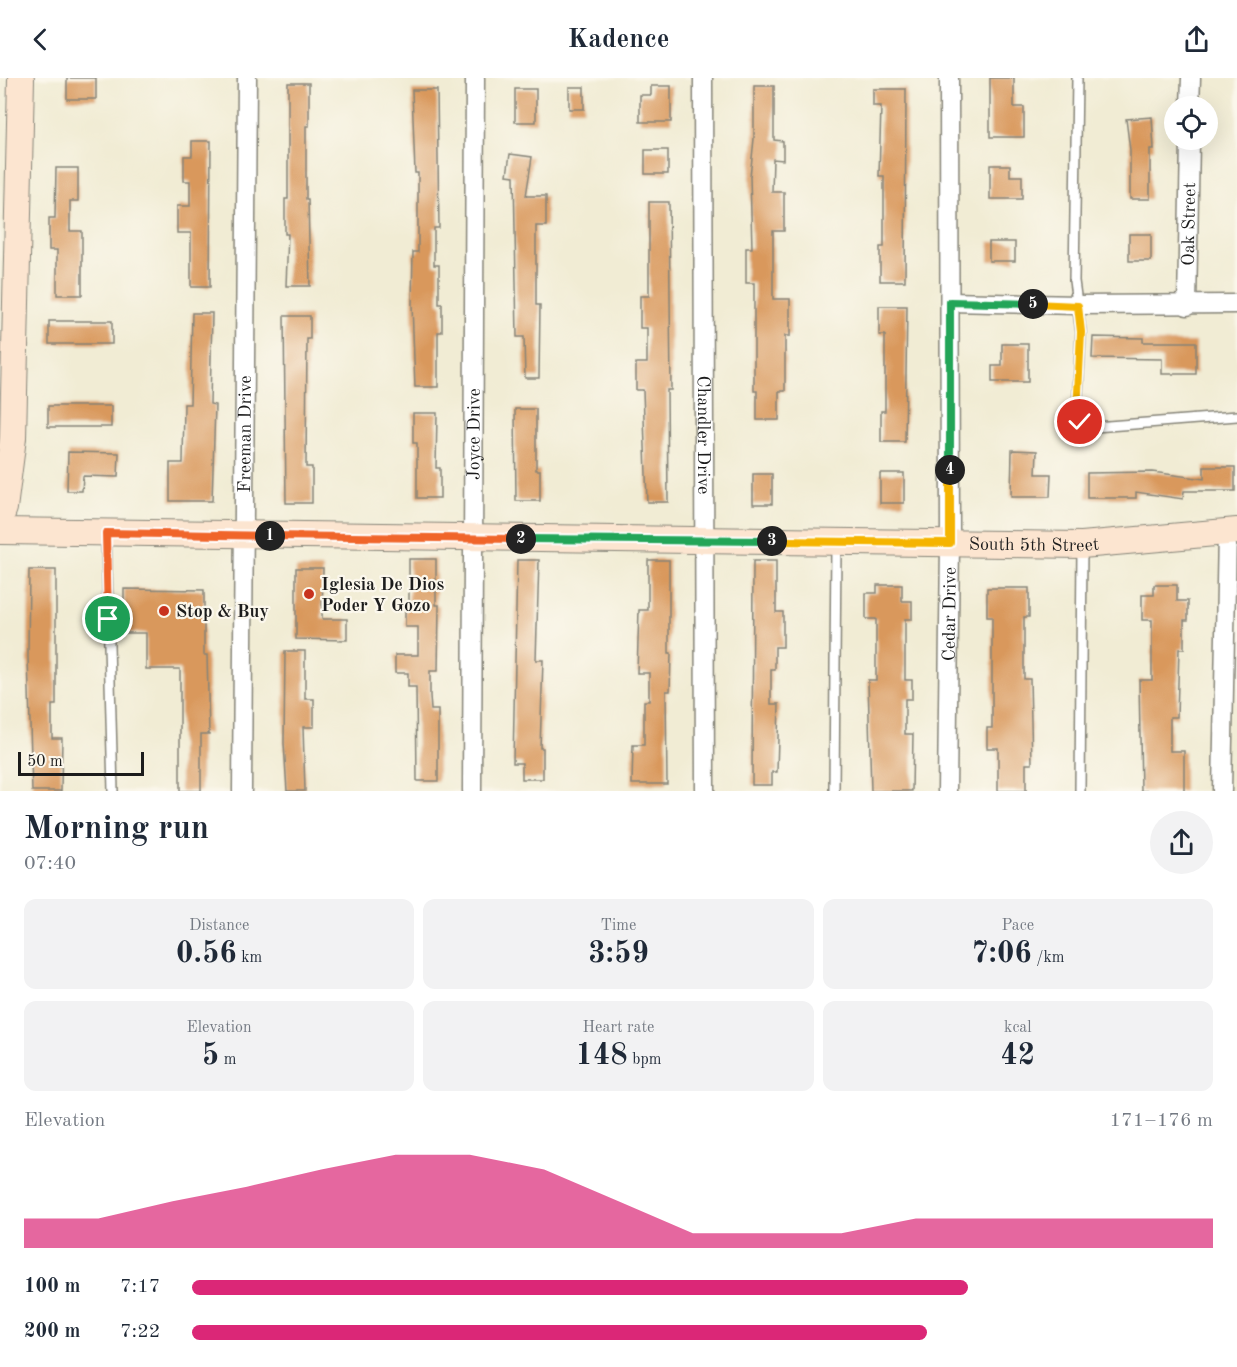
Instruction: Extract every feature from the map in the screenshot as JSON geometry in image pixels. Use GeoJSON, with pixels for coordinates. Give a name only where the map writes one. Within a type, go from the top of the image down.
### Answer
{"type":"FeatureCollection","features":[{"type":"Feature","properties":{"kind":"street"},"geometry":{"type":"LineString","coordinates":[[0,519],[4,508],[13,438],[9,214],[21,78]]}},
{"type":"Feature","properties":{"kind":"street","name":"Freeman Drive"},"geometry":{"type":"LineString","coordinates":[[242,791],[246,78]]}},
{"type":"Feature","properties":{"kind":"street","name":"Joyce Drive"},"geometry":{"type":"LineString","coordinates":[[472,791],[475,78]]}},
{"type":"Feature","properties":{"kind":"street","name":"Chandler Drive"},"geometry":{"type":"LineString","coordinates":[[703,78],[705,791]]}},
{"type":"Feature","properties":{"kind":"street","name":"Cedar Drive"},"geometry":{"type":"LineString","coordinates":[[947,791],[950,543],[949,78]]}},
{"type":"Feature","properties":{"kind":"street"},"geometry":{"type":"LineString","coordinates":[[1190,96],[1191,78]]}},
{"type":"Feature","properties":{"kind":"street","name":"Oak Street"},"geometry":{"type":"LineString","coordinates":[[1187,306],[1190,150]]}},
{"type":"Feature","properties":{"kind":"street"},"geometry":{"type":"LineString","coordinates":[[950,302],[1078,306],[1237,304]]}},
{"type":"Feature","properties":{"kind":"street","name":"South 5th Street"},"geometry":{"type":"LineString","coordinates":[[0,531],[245,536],[1082,545],[1232,532]]}},
{"type":"Feature","properties":{"kind":"street"},"geometry":{"type":"LineString","coordinates":[[1222,791],[1232,532]]}},
{"type":"Feature","properties":{"kind":"lane"},"geometry":{"type":"LineString","coordinates":[[1077,78],[1074,281],[1081,332],[1077,413],[1080,422],[1095,427],[1237,416]]}},
{"type":"Feature","properties":{"kind":"lane"},"geometry":{"type":"LineString","coordinates":[[106,533],[113,791]]}},
{"type":"Feature","properties":{"kind":"lane"},"geometry":{"type":"LineString","coordinates":[[834,791],[836,541]]}},
{"type":"Feature","properties":{"kind":"lane"},"geometry":{"type":"LineString","coordinates":[[1080,791],[1082,545]]}},
{"type":"Feature","properties":{"kind":"building"},"geometry":{"type":"Polygon","coordinates":[[[67,78],[96,78],[96,99],[67,99],[67,78]]]}},
{"type":"Feature","properties":{"kind":"building"},"geometry":{"type":"Polygon","coordinates":[[[990,78],[1014,78],[1014,107],[1024,107],[1024,137],[990,137],[990,78]]]}},
{"type":"Feature","properties":{"kind":"building"},"geometry":{"type":"Polygon","coordinates":[[[288,83],[309,83],[309,126],[306,126],[306,199],[308,199],[310,286],[286,286],[288,234],[285,234],[285,199],[288,199],[288,83]]]}},
{"type":"Feature","properties":{"kind":"building"},"geometry":{"type":"Polygon","coordinates":[[[651,86],[671,86],[671,122],[640,122],[640,95],[651,95],[651,86]]]}},
{"type":"Feature","properties":{"kind":"building"},"geometry":{"type":"Polygon","coordinates":[[[754,86],[774,86],[774,140],[783,141],[783,160],[773,159],[772,192],[784,192],[784,231],[773,231],[773,299],[790,299],[790,336],[785,336],[785,391],[779,391],[779,420],[757,420],[757,391],[754,391],[754,283],[746,283],[746,248],[752,248],[750,177],[754,139],[754,86]]]}},
{"type":"Feature","properties":{"kind":"building"},"geometry":{"type":"Polygon","coordinates":[[[569,87],[584,87],[584,109],[569,109],[569,87]]]}},
{"type":"Feature","properties":{"kind":"building"},"geometry":{"type":"Polygon","coordinates":[[[515,89],[536,89],[536,122],[515,122],[515,89]]]}},
{"type":"Feature","properties":{"kind":"building"},"geometry":{"type":"Polygon","coordinates":[[[873,89],[906,89],[905,281],[880,281],[880,247],[884,247],[884,176],[879,176],[881,106],[873,106],[873,89]]]}},
{"type":"Feature","properties":{"kind":"building"},"geometry":{"type":"Polygon","coordinates":[[[412,90],[437,90],[439,228],[434,228],[434,265],[439,265],[439,304],[442,304],[442,332],[438,332],[438,387],[415,387],[412,304],[413,252],[418,252],[418,173],[415,173],[412,90]]]}},
{"type":"Feature","properties":{"kind":"building"},"geometry":{"type":"Polygon","coordinates":[[[1152,117],[1154,149],[1150,149],[1150,199],[1130,199],[1130,150],[1126,119],[1152,117]]]}},
{"type":"Feature","properties":{"kind":"building"},"geometry":{"type":"Polygon","coordinates":[[[192,141],[211,141],[210,287],[191,287],[191,233],[177,233],[177,206],[190,206],[190,181],[184,181],[184,156],[192,156],[192,141]]]}},
{"type":"Feature","properties":{"kind":"building"},"geometry":{"type":"Polygon","coordinates":[[[645,150],[668,150],[668,174],[645,174],[645,150]]]}},
{"type":"Feature","properties":{"kind":"building"},"geometry":{"type":"Polygon","coordinates":[[[510,154],[532,157],[526,196],[546,196],[546,226],[536,226],[536,305],[540,305],[539,378],[525,378],[524,337],[517,337],[514,176],[507,175],[510,154]]]}},
{"type":"Feature","properties":{"kind":"building"},"geometry":{"type":"Polygon","coordinates":[[[990,165],[1010,165],[1010,176],[1022,176],[1022,199],[990,199],[990,165]]]}},
{"type":"Feature","properties":{"kind":"building"},"geometry":{"type":"Polygon","coordinates":[[[56,168],[78,168],[78,201],[70,201],[70,231],[82,231],[82,295],[57,295],[57,250],[49,250],[49,218],[55,218],[56,168]]]}},
{"type":"Feature","properties":{"kind":"building"},"geometry":{"type":"Polygon","coordinates":[[[649,202],[669,202],[671,390],[667,390],[668,502],[647,502],[643,390],[636,390],[636,363],[647,363],[647,328],[640,328],[640,296],[649,296],[649,202]]]}},
{"type":"Feature","properties":{"kind":"building"},"geometry":{"type":"Polygon","coordinates":[[[1129,234],[1151,234],[1151,261],[1129,261],[1129,234]]]}},
{"type":"Feature","properties":{"kind":"building"},"geometry":{"type":"Polygon","coordinates":[[[989,242],[1015,242],[1015,261],[989,261],[989,242]]]}},
{"type":"Feature","properties":{"kind":"building"},"geometry":{"type":"Polygon","coordinates":[[[879,306],[907,306],[905,442],[881,442],[881,411],[885,411],[885,335],[879,335],[879,306]]]}},
{"type":"Feature","properties":{"kind":"building"},"geometry":{"type":"Polygon","coordinates":[[[192,313],[212,313],[210,404],[215,405],[212,501],[170,501],[170,463],[183,463],[184,404],[190,404],[192,313]]]}},
{"type":"Feature","properties":{"kind":"building"},"geometry":{"type":"Polygon","coordinates":[[[284,316],[310,316],[310,339],[307,339],[306,467],[312,467],[312,503],[286,503],[284,316]]]}},
{"type":"Feature","properties":{"kind":"building"},"geometry":{"type":"Polygon","coordinates":[[[49,321],[112,321],[112,344],[49,344],[49,321]]]}},
{"type":"Feature","properties":{"kind":"building"},"geometry":{"type":"Polygon","coordinates":[[[1093,337],[1143,338],[1143,342],[1196,342],[1196,374],[1162,374],[1162,359],[1092,358],[1093,337]]]}},
{"type":"Feature","properties":{"kind":"building"},"geometry":{"type":"Polygon","coordinates":[[[1002,344],[1028,344],[1028,382],[992,382],[992,366],[1002,366],[1002,344]]]}},
{"type":"Feature","properties":{"kind":"building"},"geometry":{"type":"Polygon","coordinates":[[[48,406],[111,406],[111,427],[48,427],[48,406]]]}},
{"type":"Feature","properties":{"kind":"building"},"geometry":{"type":"Polygon","coordinates":[[[515,409],[536,409],[536,470],[540,470],[540,501],[516,501],[515,409]]]}},
{"type":"Feature","properties":{"kind":"building"},"geometry":{"type":"Polygon","coordinates":[[[413,413],[437,413],[436,468],[440,468],[440,498],[417,498],[417,443],[413,443],[413,413]]]}},
{"type":"Feature","properties":{"kind":"building"},"geometry":{"type":"Polygon","coordinates":[[[1012,450],[1037,451],[1036,474],[1051,474],[1050,497],[1011,497],[1012,450]]]}},
{"type":"Feature","properties":{"kind":"building"},"geometry":{"type":"Polygon","coordinates":[[[68,452],[119,453],[118,477],[83,476],[82,491],[67,491],[68,452]]]}},
{"type":"Feature","properties":{"kind":"building"},"geometry":{"type":"Polygon","coordinates":[[[1204,467],[1235,467],[1235,491],[1184,491],[1183,499],[1136,492],[1136,498],[1087,498],[1087,473],[1152,472],[1204,479],[1204,467]]]}},
{"type":"Feature","properties":{"kind":"building"},"geometry":{"type":"Polygon","coordinates":[[[880,473],[904,473],[904,503],[880,503],[880,473]]]}},
{"type":"Feature","properties":{"kind":"building"},"geometry":{"type":"Polygon","coordinates":[[[753,474],[772,474],[772,504],[753,504],[753,474]]]}},
{"type":"Feature","properties":{"kind":"building"},"geometry":{"type":"Polygon","coordinates":[[[409,559],[436,559],[436,605],[439,605],[438,671],[430,671],[430,696],[431,710],[438,710],[438,781],[417,781],[416,687],[408,687],[408,673],[395,673],[395,655],[418,655],[418,627],[405,627],[405,605],[409,605],[409,559]]]}},
{"type":"Feature","properties":{"kind":"building"},"geometry":{"type":"Polygon","coordinates":[[[517,560],[539,560],[536,660],[543,660],[540,748],[543,748],[543,779],[522,779],[522,763],[513,763],[517,560]]]}},
{"type":"Feature","properties":{"kind":"building"},"geometry":{"type":"Polygon","coordinates":[[[648,560],[669,560],[669,653],[671,653],[670,691],[666,691],[667,784],[632,784],[633,745],[644,745],[644,701],[649,701],[649,673],[637,673],[639,610],[648,610],[648,560]]]}},
{"type":"Feature","properties":{"kind":"building"},"geometry":{"type":"Polygon","coordinates":[[[753,561],[776,561],[776,612],[783,612],[783,647],[775,647],[775,670],[771,670],[771,704],[779,704],[777,772],[772,772],[772,785],[752,785],[753,561]]]}},
{"type":"Feature","properties":{"kind":"building","name":"Iglesia De Dios Poder Y Gozo"},"geometry":{"type":"Polygon","coordinates":[[[296,568],[323,568],[322,619],[347,619],[347,640],[296,639],[296,568]]]}},
{"type":"Feature","properties":{"kind":"building"},"geometry":{"type":"Polygon","coordinates":[[[29,570],[56,570],[56,705],[52,705],[52,738],[62,738],[61,791],[32,791],[28,656],[29,570]]]}},
{"type":"Feature","properties":{"kind":"building"},"geometry":{"type":"Polygon","coordinates":[[[877,585],[902,585],[902,601],[912,601],[912,619],[905,619],[905,680],[912,680],[912,699],[905,699],[905,734],[913,734],[912,791],[871,791],[868,680],[876,680],[876,619],[866,619],[866,593],[877,593],[877,585]]]}},
{"type":"Feature","properties":{"kind":"building"},"geometry":{"type":"Polygon","coordinates":[[[1154,585],[1177,585],[1177,601],[1188,601],[1188,620],[1184,620],[1184,649],[1179,649],[1177,717],[1170,717],[1170,751],[1184,751],[1184,791],[1141,791],[1139,680],[1152,680],[1152,620],[1142,620],[1142,595],[1154,595],[1154,585]]]}},
{"type":"Feature","properties":{"kind":"building"},"geometry":{"type":"Polygon","coordinates":[[[987,588],[1029,588],[1029,617],[1024,617],[1024,679],[1030,679],[1032,764],[1026,764],[1026,791],[998,791],[998,748],[987,748],[987,728],[992,728],[992,617],[987,617],[987,588]]]}},
{"type":"Feature","properties":{"kind":"building"},"geometry":{"type":"Polygon","coordinates":[[[124,589],[204,590],[204,655],[207,655],[209,734],[201,734],[201,791],[180,791],[180,669],[146,669],[146,633],[124,633],[124,589]]]}},
{"type":"Feature","properties":{"kind":"building"},"geometry":{"type":"Polygon","coordinates":[[[285,651],[305,651],[305,699],[314,699],[314,727],[303,727],[305,791],[287,791],[284,743],[285,651]]]}},
{"type":"Feature","properties":{"kind":"place","name":"Iglesia De Dios Poder Y Gozo"},"geometry":{"type":"Point","coordinates":[309,594]}},
{"type":"Feature","properties":{"kind":"place","name":"Stop & Buy"},"geometry":{"type":"Point","coordinates":[164,611]}},
{"type":"Feature","properties":{"kind":"route"},"geometry":{"type":"LineString","coordinates":[[108,619],[106,533],[950,543],[950,302],[1078,306],[1081,332],[1077,413],[1080,422]]}}]}
